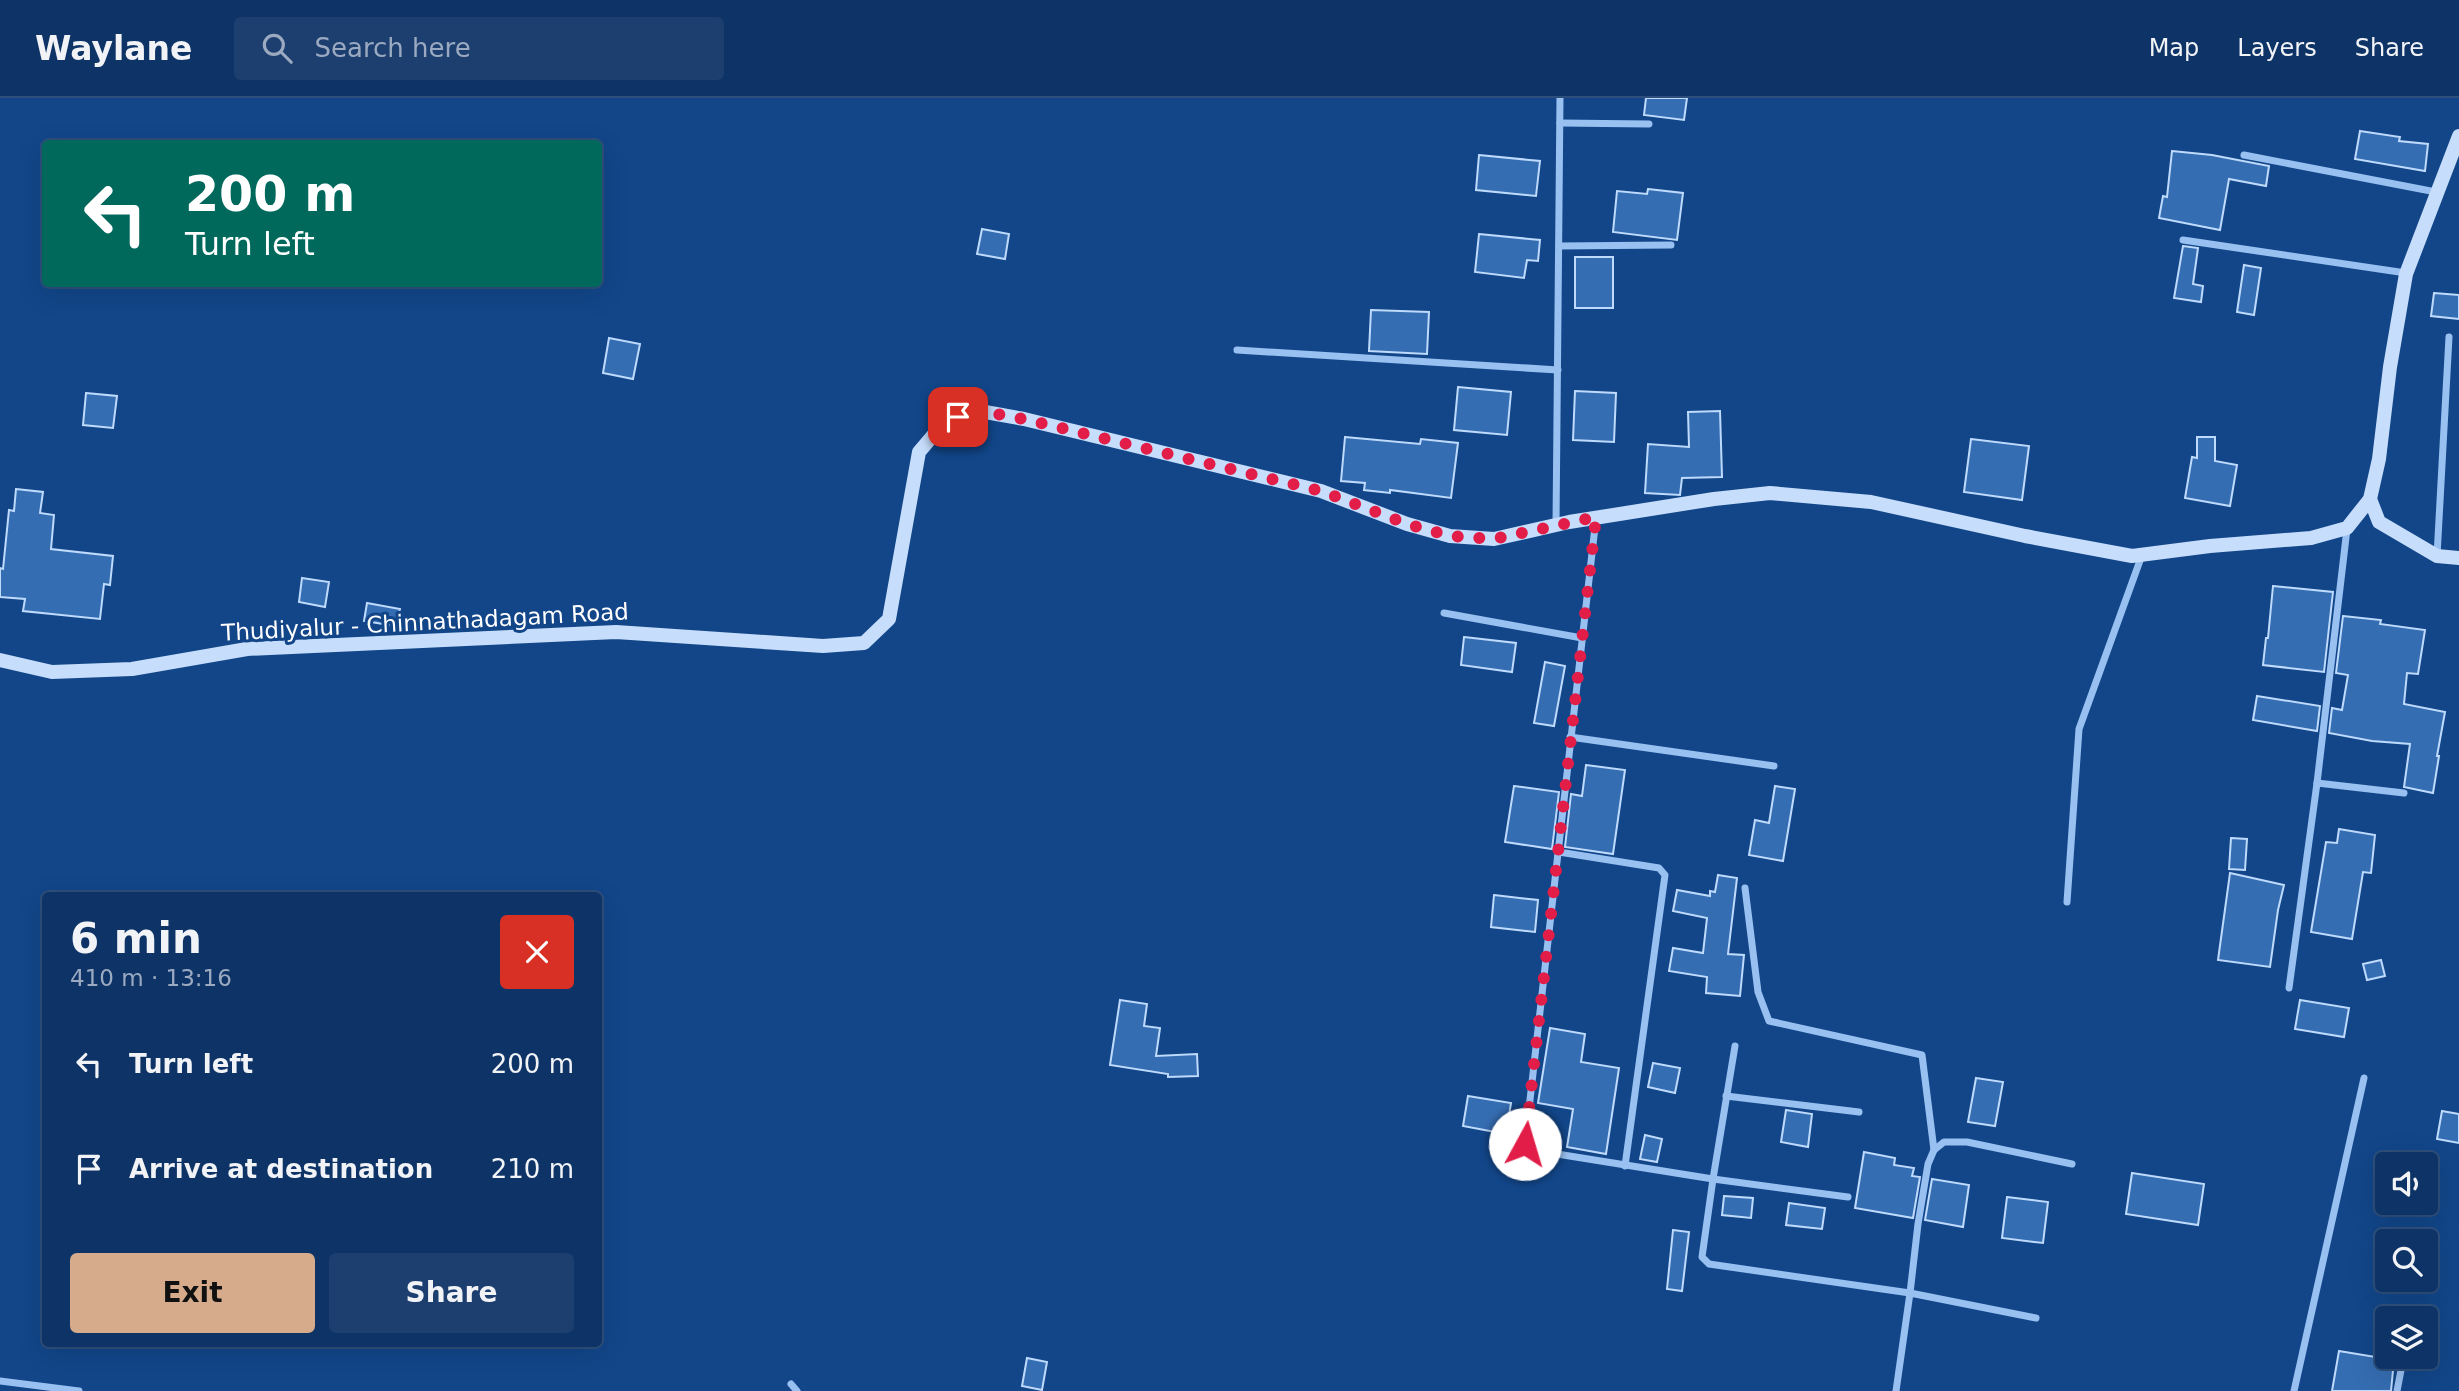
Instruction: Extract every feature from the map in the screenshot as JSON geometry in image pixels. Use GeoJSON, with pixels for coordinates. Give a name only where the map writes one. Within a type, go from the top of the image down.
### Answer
{"type":"FeatureCollection","features":[{"type":"Feature","properties":{"kind":"main road"},"geometry":{"type":"LineString","coordinates":[[2347,528],[2370,499],[2379,459],[2390,367],[2406,274],[2459,136]]}},
{"type":"Feature","properties":{"kind":"main road","name":"Thudiyalur - Chinnathadagam Road"},"geometry":{"type":"LineString","coordinates":[[0,660],[52,672],[132,669],[247,649],[616,632],[824,646],[864,643],[889,619],[919,452],[942,425],[974,410],[1024,419],[1321,491],[1407,524],[1450,536],[1494,539],[1596,517],[1714,499],[1770,494],[1871,502],[2132,556],[2311,538],[2347,528]]}},
{"type":"Feature","properties":{"kind":"main road"},"geometry":{"type":"LineString","coordinates":[[2370,499],[2379,522],[2437,556],[2459,558]]}},
{"type":"Feature","properties":{"kind":"street"},"geometry":{"type":"LineString","coordinates":[[1556,525],[1560,98]]}},
{"type":"Feature","properties":{"kind":"street"},"geometry":{"type":"LineString","coordinates":[[1560,123],[1649,124]]}},
{"type":"Feature","properties":{"kind":"street"},"geometry":{"type":"LineString","coordinates":[[2244,155],[2436,192]]}},
{"type":"Feature","properties":{"kind":"street"},"geometry":{"type":"LineString","coordinates":[[2183,240],[2406,274]]}},
{"type":"Feature","properties":{"kind":"street"},"geometry":{"type":"LineString","coordinates":[[1559,246],[1671,245]]}},
{"type":"Feature","properties":{"kind":"street"},"geometry":{"type":"LineString","coordinates":[[2437,556],[2449,337]]}},
{"type":"Feature","properties":{"kind":"street"},"geometry":{"type":"LineString","coordinates":[[1237,350],[1558,370]]}},
{"type":"Feature","properties":{"kind":"street"},"geometry":{"type":"LineString","coordinates":[[1596,517],[1525,1144],[1532,1150],[1625,1166],[1848,1197]]}},
{"type":"Feature","properties":{"kind":"street"},"geometry":{"type":"LineString","coordinates":[[2289,988],[2317,783],[2347,528]]}},
{"type":"Feature","properties":{"kind":"street"},"geometry":{"type":"LineString","coordinates":[[2067,902],[2079,729],[2142,555]]}},
{"type":"Feature","properties":{"kind":"street"},"geometry":{"type":"LineString","coordinates":[[1444,613],[1582,638]]}},
{"type":"Feature","properties":{"kind":"street"},"geometry":{"type":"LineString","coordinates":[[1570,737],[1774,766]]}},
{"type":"Feature","properties":{"kind":"street"},"geometry":{"type":"LineString","coordinates":[[2317,783],[2404,793]]}},
{"type":"Feature","properties":{"kind":"street"},"geometry":{"type":"LineString","coordinates":[[1559,852],[1659,867],[1665,875],[1625,1166]]}},
{"type":"Feature","properties":{"kind":"street"},"geometry":{"type":"LineString","coordinates":[[1745,888],[1758,992],[1769,1021],[1922,1055],[1934,1150]]}},
{"type":"Feature","properties":{"kind":"street"},"geometry":{"type":"LineString","coordinates":[[1735,1046],[1702,1257],[1709,1264],[1910,1293],[2036,1318]]}},
{"type":"Feature","properties":{"kind":"street"},"geometry":{"type":"LineString","coordinates":[[2294,1391],[2364,1078]]}},
{"type":"Feature","properties":{"kind":"street"},"geometry":{"type":"LineString","coordinates":[[1726,1096],[1859,1112]]}},
{"type":"Feature","properties":{"kind":"street"},"geometry":{"type":"LineString","coordinates":[[1896,1391],[1918,1224],[1928,1164],[1934,1150],[1944,1142],[1967,1142],[2072,1164]]}},
{"type":"Feature","properties":{"kind":"street"},"geometry":{"type":"LineString","coordinates":[[2398,1391],[2401,1369]]}},
{"type":"Feature","properties":{"kind":"street"},"geometry":{"type":"LineString","coordinates":[[0,1381],[79,1391]]}},
{"type":"Feature","properties":{"kind":"street"},"geometry":{"type":"LineString","coordinates":[[791,1384],[797,1391]]}},
{"type":"Feature","properties":{"kind":"building"},"geometry":{"type":"Polygon","coordinates":[[[1646,98],[1687,98],[1684,120],[1644,115],[1646,98]]]}},
{"type":"Feature","properties":{"kind":"building"},"geometry":{"type":"Polygon","coordinates":[[[2360,131],[2400,137],[2399,141],[2428,144],[2425,171],[2355,159],[2360,131]]]}},
{"type":"Feature","properties":{"kind":"building"},"geometry":{"type":"Polygon","coordinates":[[[2172,151],[2212,155],[2269,166],[2266,186],[2229,179],[2220,230],[2159,218],[2163,196],[2167,197],[2172,151]]]}},
{"type":"Feature","properties":{"kind":"building"},"geometry":{"type":"Polygon","coordinates":[[[1479,155],[1540,161],[1536,196],[1476,190],[1479,155]]]}},
{"type":"Feature","properties":{"kind":"building"},"geometry":{"type":"Polygon","coordinates":[[[1648,189],[1683,193],[1677,240],[1613,232],[1617,191],[1647,194],[1648,189]]]}},
{"type":"Feature","properties":{"kind":"building"},"geometry":{"type":"Polygon","coordinates":[[[982,229],[1009,234],[1005,259],[977,254],[982,229]]]}},
{"type":"Feature","properties":{"kind":"building"},"geometry":{"type":"Polygon","coordinates":[[[1479,234],[1540,240],[1538,261],[1527,260],[1524,278],[1475,272],[1479,234]]]}},
{"type":"Feature","properties":{"kind":"building"},"geometry":{"type":"Polygon","coordinates":[[[2183,246],[2198,248],[2193,284],[2203,286],[2201,302],[2174,298],[2183,246]]]}},
{"type":"Feature","properties":{"kind":"building"},"geometry":{"type":"Polygon","coordinates":[[[1575,257],[1613,257],[1613,308],[1575,308],[1575,257]]]}},
{"type":"Feature","properties":{"kind":"building"},"geometry":{"type":"Polygon","coordinates":[[[2244,265],[2261,268],[2254,315],[2237,312],[2244,265]]]}},
{"type":"Feature","properties":{"kind":"building"},"geometry":{"type":"Polygon","coordinates":[[[2434,293],[2459,295],[2459,319],[2431,316],[2434,293]]]}},
{"type":"Feature","properties":{"kind":"building"},"geometry":{"type":"Polygon","coordinates":[[[1371,310],[1429,312],[1427,354],[1369,351],[1371,310]]]}},
{"type":"Feature","properties":{"kind":"building"},"geometry":{"type":"Polygon","coordinates":[[[609,338],[640,344],[633,379],[603,373],[609,338]]]}},
{"type":"Feature","properties":{"kind":"building"},"geometry":{"type":"Polygon","coordinates":[[[1458,387],[1511,392],[1507,435],[1454,430],[1458,387]]]}},
{"type":"Feature","properties":{"kind":"building"},"geometry":{"type":"Polygon","coordinates":[[[1575,391],[1616,393],[1614,442],[1573,440],[1575,391]]]}},
{"type":"Feature","properties":{"kind":"building"},"geometry":{"type":"Polygon","coordinates":[[[86,393],[117,396],[113,428],[83,425],[86,393]]]}},
{"type":"Feature","properties":{"kind":"building"},"geometry":{"type":"Polygon","coordinates":[[[1720,411],[1722,477],[1682,478],[1680,495],[1645,493],[1648,444],[1689,447],[1688,412],[1720,411]]]}},
{"type":"Feature","properties":{"kind":"building"},"geometry":{"type":"Polygon","coordinates":[[[1345,437],[1420,444],[1421,439],[1458,443],[1451,498],[1390,490],[1390,493],[1364,490],[1365,483],[1341,481],[1345,437]]]}},
{"type":"Feature","properties":{"kind":"building"},"geometry":{"type":"Polygon","coordinates":[[[2197,437],[2215,437],[2215,461],[2237,465],[2230,506],[2185,498],[2192,457],[2197,458],[2197,437]]]}},
{"type":"Feature","properties":{"kind":"building"},"geometry":{"type":"Polygon","coordinates":[[[1971,439],[2029,446],[2022,500],[1964,492],[1971,439]]]}},
{"type":"Feature","properties":{"kind":"building"},"geometry":{"type":"Polygon","coordinates":[[[16,489],[43,492],[40,513],[54,515],[51,549],[113,556],[110,585],[104,584],[100,619],[23,611],[25,599],[0,597],[0,568],[3,569],[9,510],[14,511],[16,489]]]}},
{"type":"Feature","properties":{"kind":"building"},"geometry":{"type":"Polygon","coordinates":[[[302,578],[329,582],[325,607],[299,602],[302,578]]]}},
{"type":"Feature","properties":{"kind":"building"},"geometry":{"type":"Polygon","coordinates":[[[2273,586],[2333,592],[2324,672],[2263,665],[2273,586]]]}},
{"type":"Feature","properties":{"kind":"building"},"geometry":{"type":"Polygon","coordinates":[[[367,603],[400,609],[396,626],[364,621],[367,603]]]}},
{"type":"Feature","properties":{"kind":"building"},"geometry":{"type":"Polygon","coordinates":[[[2343,616],[2381,620],[2380,624],[2425,630],[2418,674],[2407,673],[2404,704],[2445,712],[2433,793],[2404,787],[2410,744],[2372,741],[2329,733],[2332,708],[2342,710],[2348,675],[2336,673],[2343,616]]]}},
{"type":"Feature","properties":{"kind":"building"},"geometry":{"type":"Polygon","coordinates":[[[1464,637],[1516,643],[1512,672],[1461,665],[1464,637]]]}},
{"type":"Feature","properties":{"kind":"building"},"geometry":{"type":"Polygon","coordinates":[[[1545,662],[1565,666],[1554,726],[1534,723],[1545,662]]]}},
{"type":"Feature","properties":{"kind":"building"},"geometry":{"type":"Polygon","coordinates":[[[2257,696],[2320,706],[2317,731],[2253,720],[2257,696]]]}},
{"type":"Feature","properties":{"kind":"building"},"geometry":{"type":"Polygon","coordinates":[[[1586,765],[1625,770],[1613,854],[1565,847],[1571,794],[1582,796],[1586,765]]]}},
{"type":"Feature","properties":{"kind":"building"},"geometry":{"type":"Polygon","coordinates":[[[1514,786],[1559,792],[1552,849],[1505,842],[1514,786]]]}},
{"type":"Feature","properties":{"kind":"building"},"geometry":{"type":"Polygon","coordinates":[[[1775,786],[1795,789],[1783,861],[1749,855],[1755,820],[1769,823],[1775,786]]]}},
{"type":"Feature","properties":{"kind":"building"},"geometry":{"type":"Polygon","coordinates":[[[2339,829],[2375,835],[2371,873],[2363,872],[2352,939],[2311,932],[2326,842],[2337,843],[2339,829]]]}},
{"type":"Feature","properties":{"kind":"building"},"geometry":{"type":"Polygon","coordinates":[[[2231,838],[2247,839],[2245,870],[2229,869],[2231,838]]]}},
{"type":"Feature","properties":{"kind":"building"},"geometry":{"type":"Polygon","coordinates":[[[2230,873],[2284,885],[2270,967],[2218,960],[2230,873]]]}},
{"type":"Feature","properties":{"kind":"building"},"geometry":{"type":"Polygon","coordinates":[[[1718,875],[1737,878],[1728,954],[1744,955],[1740,996],[1706,993],[1707,977],[1669,971],[1673,948],[1703,953],[1707,918],[1673,911],[1677,890],[1710,896],[1710,891],[1715,892],[1718,875]]]}},
{"type":"Feature","properties":{"kind":"building"},"geometry":{"type":"Polygon","coordinates":[[[1494,895],[1538,900],[1535,932],[1491,927],[1494,895]]]}},
{"type":"Feature","properties":{"kind":"building"},"geometry":{"type":"Polygon","coordinates":[[[2381,960],[2385,976],[2367,980],[2363,964],[2381,960]]]}},
{"type":"Feature","properties":{"kind":"building"},"geometry":{"type":"Polygon","coordinates":[[[1120,1000],[1147,1004],[1144,1026],[1160,1028],[1156,1056],[1197,1054],[1198,1076],[1168,1077],[1168,1074],[1110,1065],[1120,1000]]]}},
{"type":"Feature","properties":{"kind":"building"},"geometry":{"type":"Polygon","coordinates":[[[2300,1000],[2349,1008],[2344,1037],[2295,1029],[2300,1000]]]}},
{"type":"Feature","properties":{"kind":"building"},"geometry":{"type":"Polygon","coordinates":[[[1550,1028],[1585,1034],[1581,1062],[1619,1068],[1606,1154],[1567,1147],[1573,1109],[1538,1103],[1550,1028]]]}},
{"type":"Feature","properties":{"kind":"building"},"geometry":{"type":"Polygon","coordinates":[[[1653,1063],[1680,1068],[1675,1093],[1648,1087],[1653,1063]]]}},
{"type":"Feature","properties":{"kind":"building"},"geometry":{"type":"Polygon","coordinates":[[[1976,1078],[2003,1082],[1995,1126],[1968,1122],[1976,1078]]]}},
{"type":"Feature","properties":{"kind":"building"},"geometry":{"type":"Polygon","coordinates":[[[1468,1096],[1511,1103],[1506,1134],[1463,1126],[1468,1096]]]}},
{"type":"Feature","properties":{"kind":"building"},"geometry":{"type":"Polygon","coordinates":[[[1786,1110],[1812,1114],[1808,1147],[1781,1142],[1786,1110]]]}},
{"type":"Feature","properties":{"kind":"building"},"geometry":{"type":"Polygon","coordinates":[[[2442,1111],[2459,1114],[2459,1143],[2437,1139],[2442,1111]]]}},
{"type":"Feature","properties":{"kind":"building"},"geometry":{"type":"Polygon","coordinates":[[[1645,1135],[1662,1139],[1657,1162],[1640,1159],[1645,1135]]]}},
{"type":"Feature","properties":{"kind":"building"},"geometry":{"type":"Polygon","coordinates":[[[1864,1152],[1895,1158],[1894,1165],[1914,1168],[1912,1176],[1920,1177],[1913,1218],[1855,1208],[1864,1152]]]}},
{"type":"Feature","properties":{"kind":"building"},"geometry":{"type":"Polygon","coordinates":[[[2132,1173],[2204,1184],[2198,1225],[2126,1214],[2132,1173]]]}},
{"type":"Feature","properties":{"kind":"building"},"geometry":{"type":"Polygon","coordinates":[[[1932,1179],[1969,1185],[1963,1227],[1925,1220],[1932,1179]]]}},
{"type":"Feature","properties":{"kind":"building"},"geometry":{"type":"Polygon","coordinates":[[[1724,1196],[1753,1198],[1751,1218],[1722,1215],[1724,1196]]]}},
{"type":"Feature","properties":{"kind":"building"},"geometry":{"type":"Polygon","coordinates":[[[2007,1197],[2048,1202],[2043,1243],[2002,1238],[2007,1197]]]}},
{"type":"Feature","properties":{"kind":"building"},"geometry":{"type":"Polygon","coordinates":[[[1789,1203],[1825,1208],[1822,1229],[1786,1225],[1789,1203]]]}},
{"type":"Feature","properties":{"kind":"building"},"geometry":{"type":"Polygon","coordinates":[[[1673,1230],[1689,1232],[1682,1291],[1667,1289],[1673,1230]]]}},
{"type":"Feature","properties":{"kind":"building"},"geometry":{"type":"Polygon","coordinates":[[[2339,1351],[2375,1357],[2375,1369],[2393,1369],[2391,1391],[2332,1391],[2339,1351]]]}},
{"type":"Feature","properties":{"kind":"building"},"geometry":{"type":"Polygon","coordinates":[[[1027,1358],[1047,1362],[1042,1390],[1022,1386],[1027,1358]]]}},
{"type":"Feature","properties":{"kind":"route"},"geometry":{"type":"LineString","coordinates":[[958,417],[974,410],[1024,419],[1321,491],[1407,524],[1450,536],[1494,539],[1596,517],[1525,1144]]}}]}
